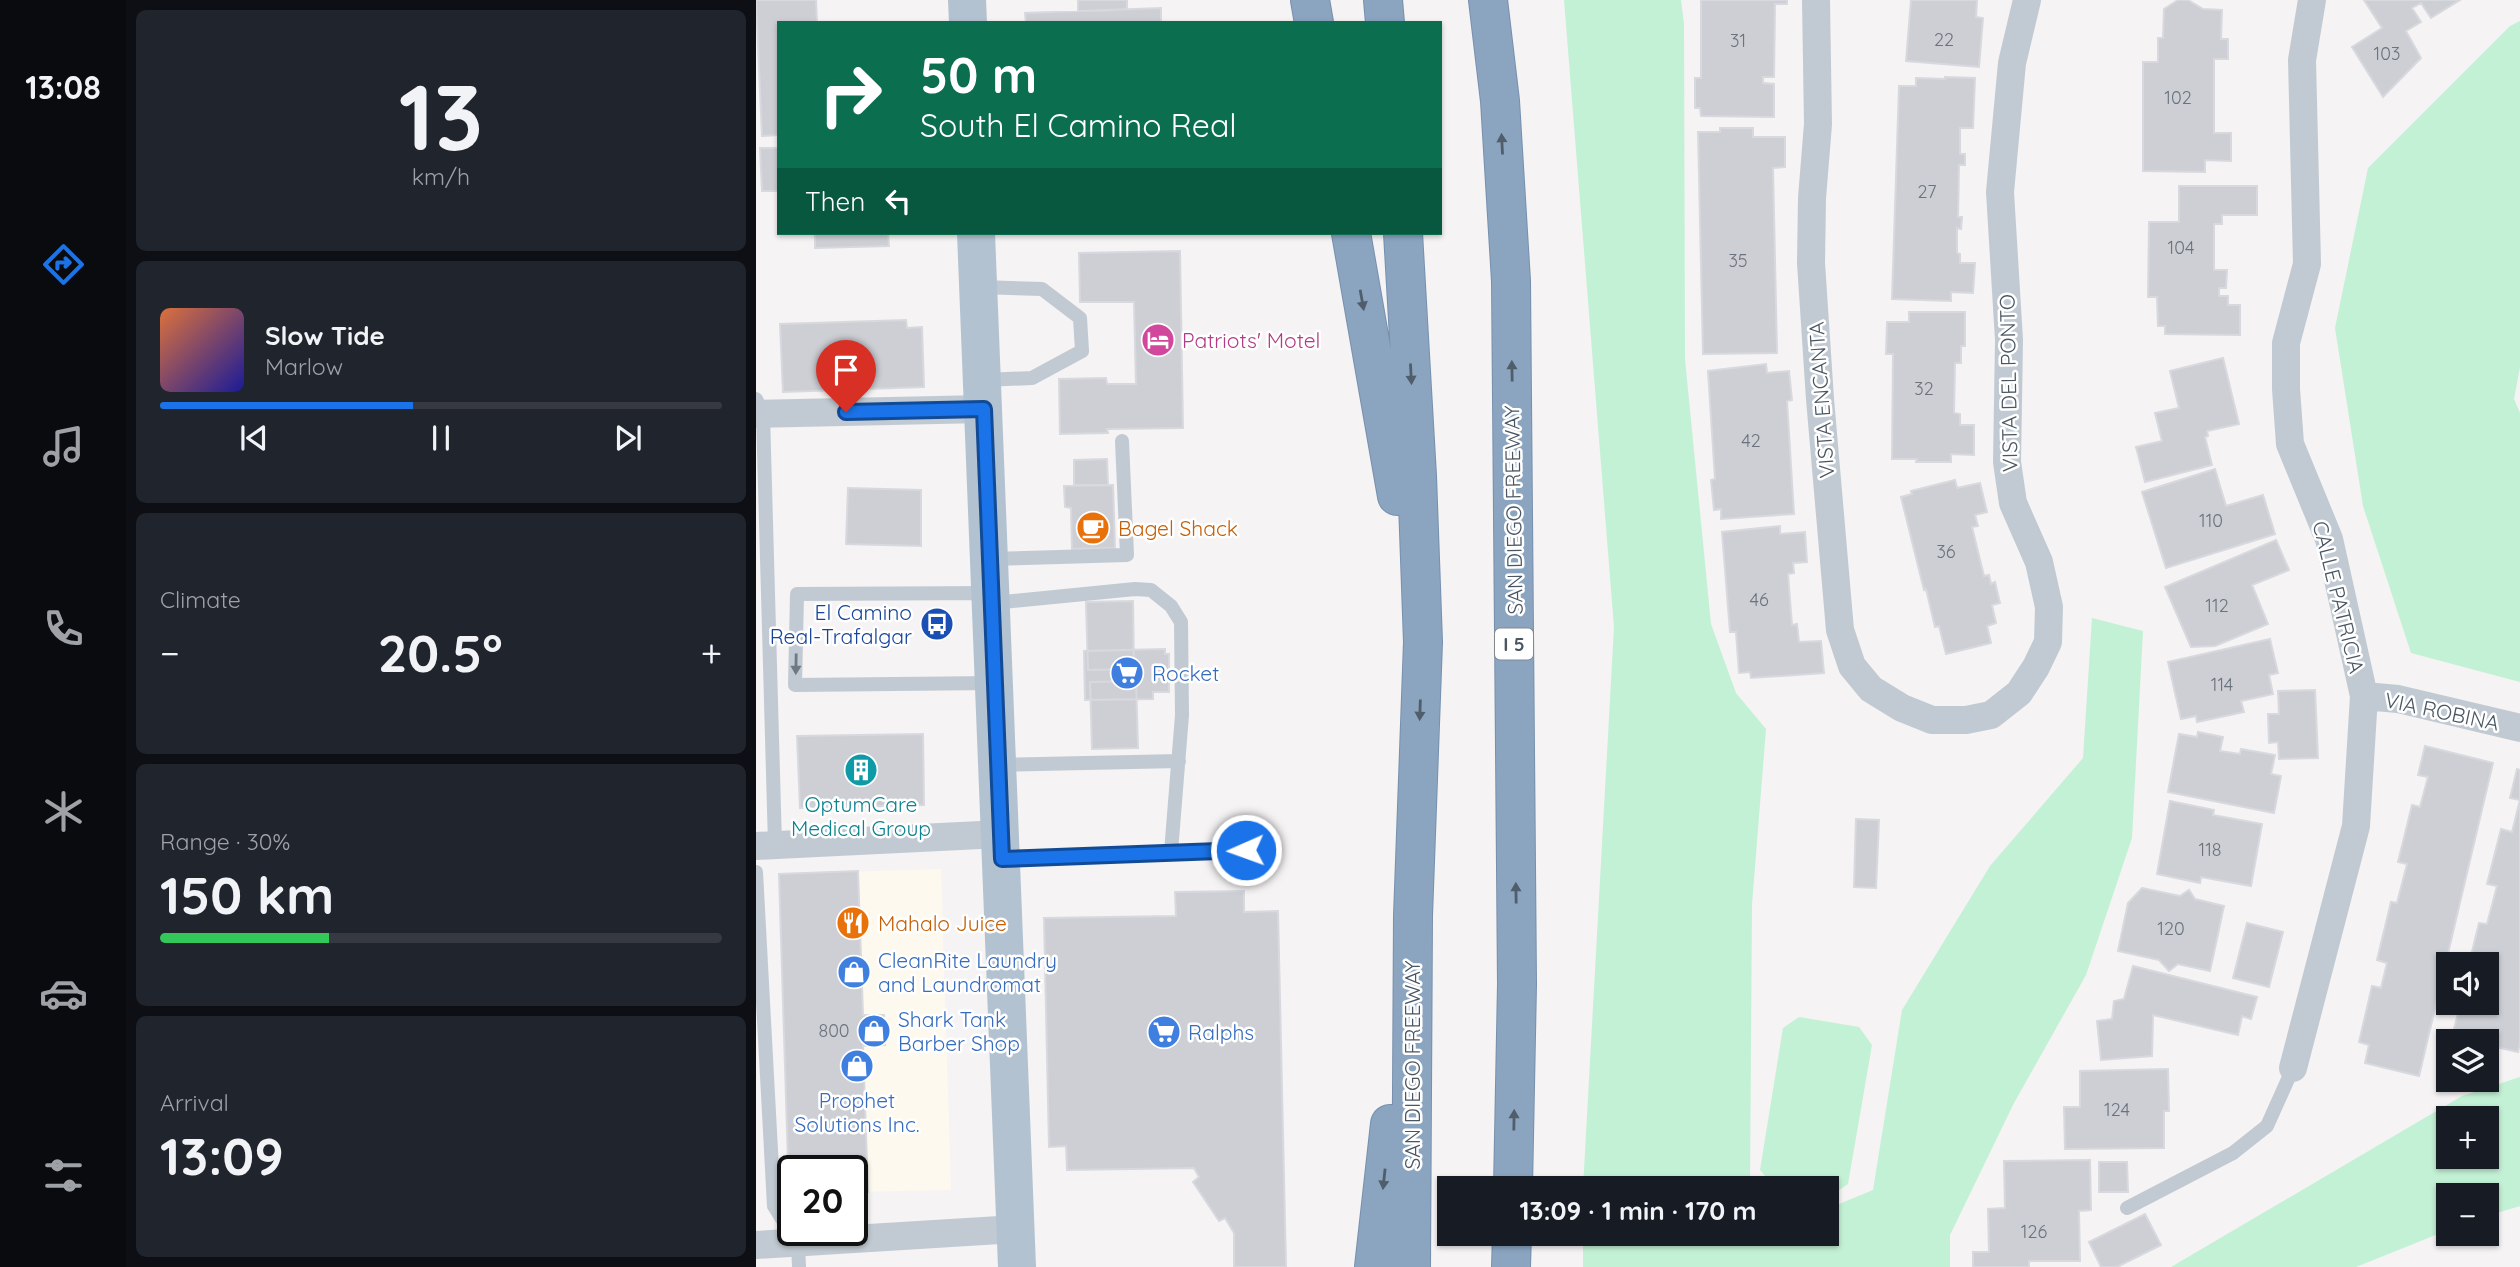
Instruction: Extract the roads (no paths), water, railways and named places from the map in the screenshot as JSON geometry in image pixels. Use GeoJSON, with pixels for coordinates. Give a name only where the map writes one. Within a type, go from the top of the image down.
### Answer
{"type":"FeatureCollection","features":[{"type":"Feature","properties":{"kind":"highway"},"geometry":{"type":"LineString","coordinates":[[1310,0],[1314,21]]}},
{"type":"Feature","properties":{"kind":"highway"},"geometry":{"type":"LineString","coordinates":[[1382,0],[1385,21]]}},
{"type":"Feature","properties":{"kind":"highway","name":"SAN DIEGO FREEWAY"},"geometry":{"type":"LineString","coordinates":[[1488,0],[1500,101],[1511,323],[1517,970],[1513,1176]]}},
{"type":"Feature","properties":{"kind":"highway"},"geometry":{"type":"LineString","coordinates":[[1500,0],[1500,101]]}},
{"type":"Feature","properties":{"kind":"highway"},"geometry":{"type":"LineString","coordinates":[[1351,235],[1423,642]]}},
{"type":"Feature","properties":{"kind":"highway","name":"SAN DIEGO FREEWAY"},"geometry":{"type":"LineString","coordinates":[[1403,235],[1417,476],[1423,642],[1413,916],[1411,1267]]}},
{"type":"Feature","properties":{"kind":"highway"},"geometry":{"type":"LineString","coordinates":[[1374,1267],[1413,916]]}},
{"type":"Feature","properties":{"kind":"highway"},"geometry":{"type":"LineString","coordinates":[[1511,1246],[1511,1267]]}},
{"type":"Feature","properties":{"kind":"main road"},"geometry":{"type":"LineString","coordinates":[[967,0],[968,21]]}},
{"type":"Feature","properties":{"kind":"main road"},"geometry":{"type":"LineString","coordinates":[[976,235],[1017,1267]]}},
{"type":"Feature","properties":{"kind":"street","name":"VISTA ENCANTA"},"geometry":{"type":"LineString","coordinates":[[1816,0],[1818,124],[1812,198],[1811,263],[1840,630],[1852,666],[1871,689],[1902,708],[1932,720],[1966,720]]}},
{"type":"Feature","properties":{"kind":"street","name":"VISTA DEL PONTO"},"geometry":{"type":"LineString","coordinates":[[1966,720],[1992,715],[2019,693],[2048,642],[2049,607],[2039,562],[2013,503],[2007,462],[2009,340],[2000,192],[2012,63],[2027,0]]}},
{"type":"Feature","properties":{"kind":"street","name":"CALLE PATRICIA"},"geometry":{"type":"LineString","coordinates":[[2294,1068],[2356,826],[2364,696],[2329,539],[2290,444],[2286,343],[2307,264],[2302,60],[2312,0]]}},
{"type":"Feature","properties":{"kind":"street"},"geometry":{"type":"LineString","coordinates":[[759,409],[983,395]]}},
{"type":"Feature","properties":{"kind":"street","name":"VIA ROBINA"},"geometry":{"type":"LineString","coordinates":[[2364,696],[2398,699],[2520,728]]}},
{"type":"Feature","properties":{"kind":"street"},"geometry":{"type":"LineString","coordinates":[[766,846],[1001,847]]}},
{"type":"Feature","properties":{"kind":"street"},"geometry":{"type":"LineString","coordinates":[[756,1245],[798,1256],[1016,1228]]}},
{"type":"Feature","properties":{"kind":"lane"},"geometry":{"type":"LineString","coordinates":[[979,287],[1042,289],[1080,318],[1082,351],[1032,378],[983,395]]}},
{"type":"Feature","properties":{"kind":"lane"},"geometry":{"type":"LineString","coordinates":[[759,409],[766,846]]}},
{"type":"Feature","properties":{"kind":"lane"},"geometry":{"type":"LineString","coordinates":[[991,585],[1127,555],[1122,441]]}},
{"type":"Feature","properties":{"kind":"lane"},"geometry":{"type":"LineString","coordinates":[[995,683],[795,685],[797,594],[991,585],[1151,590],[1171,606],[1181,622],[1182,715],[1171,852]]}},
{"type":"Feature","properties":{"kind":"lane"},"geometry":{"type":"LineString","coordinates":[[998,765],[1179,761]]}},
{"type":"Feature","properties":{"kind":"lane"},"geometry":{"type":"LineString","coordinates":[[1001,847],[1171,852],[1246,850]]}},
{"type":"Feature","properties":{"kind":"lane"},"geometry":{"type":"LineString","coordinates":[[756,872],[774,1206],[798,1256]]}},
{"type":"Feature","properties":{"kind":"lane"},"geometry":{"type":"LineString","coordinates":[[2127,1208],[2234,1153],[2267,1126],[2294,1068]]}},
{"type":"Feature","properties":{"kind":"place","name":"Patriots' Motel"},"geometry":{"type":"Point","coordinates":[1158,340]}},
{"type":"Feature","properties":{"kind":"place","name":"Bagel Shack"},"geometry":{"type":"Point","coordinates":[1093,528]}},
{"type":"Feature","properties":{"kind":"place","name":"El Camino Real-Trafalgar"},"geometry":{"type":"Point","coordinates":[937,624]}},
{"type":"Feature","properties":{"kind":"place","name":"Rocket"},"geometry":{"type":"Point","coordinates":[1127,673]}},
{"type":"Feature","properties":{"kind":"place","name":"OptumCare Medical Group"},"geometry":{"type":"Point","coordinates":[861,770]}},
{"type":"Feature","properties":{"kind":"place","name":"Mahalo Juice"},"geometry":{"type":"Point","coordinates":[853,923]}},
{"type":"Feature","properties":{"kind":"place","name":"CleanRite Laundry and Laundromat"},"geometry":{"type":"Point","coordinates":[854,972]}},
{"type":"Feature","properties":{"kind":"place","name":"Shark Tank Barber Shop"},"geometry":{"type":"Point","coordinates":[874,1031]}},
{"type":"Feature","properties":{"kind":"place","name":"Ralphs"},"geometry":{"type":"Point","coordinates":[1164,1032]}},
{"type":"Feature","properties":{"kind":"place","name":"Prophet Solutions Inc."},"geometry":{"type":"Point","coordinates":[857,1066]}}]}
